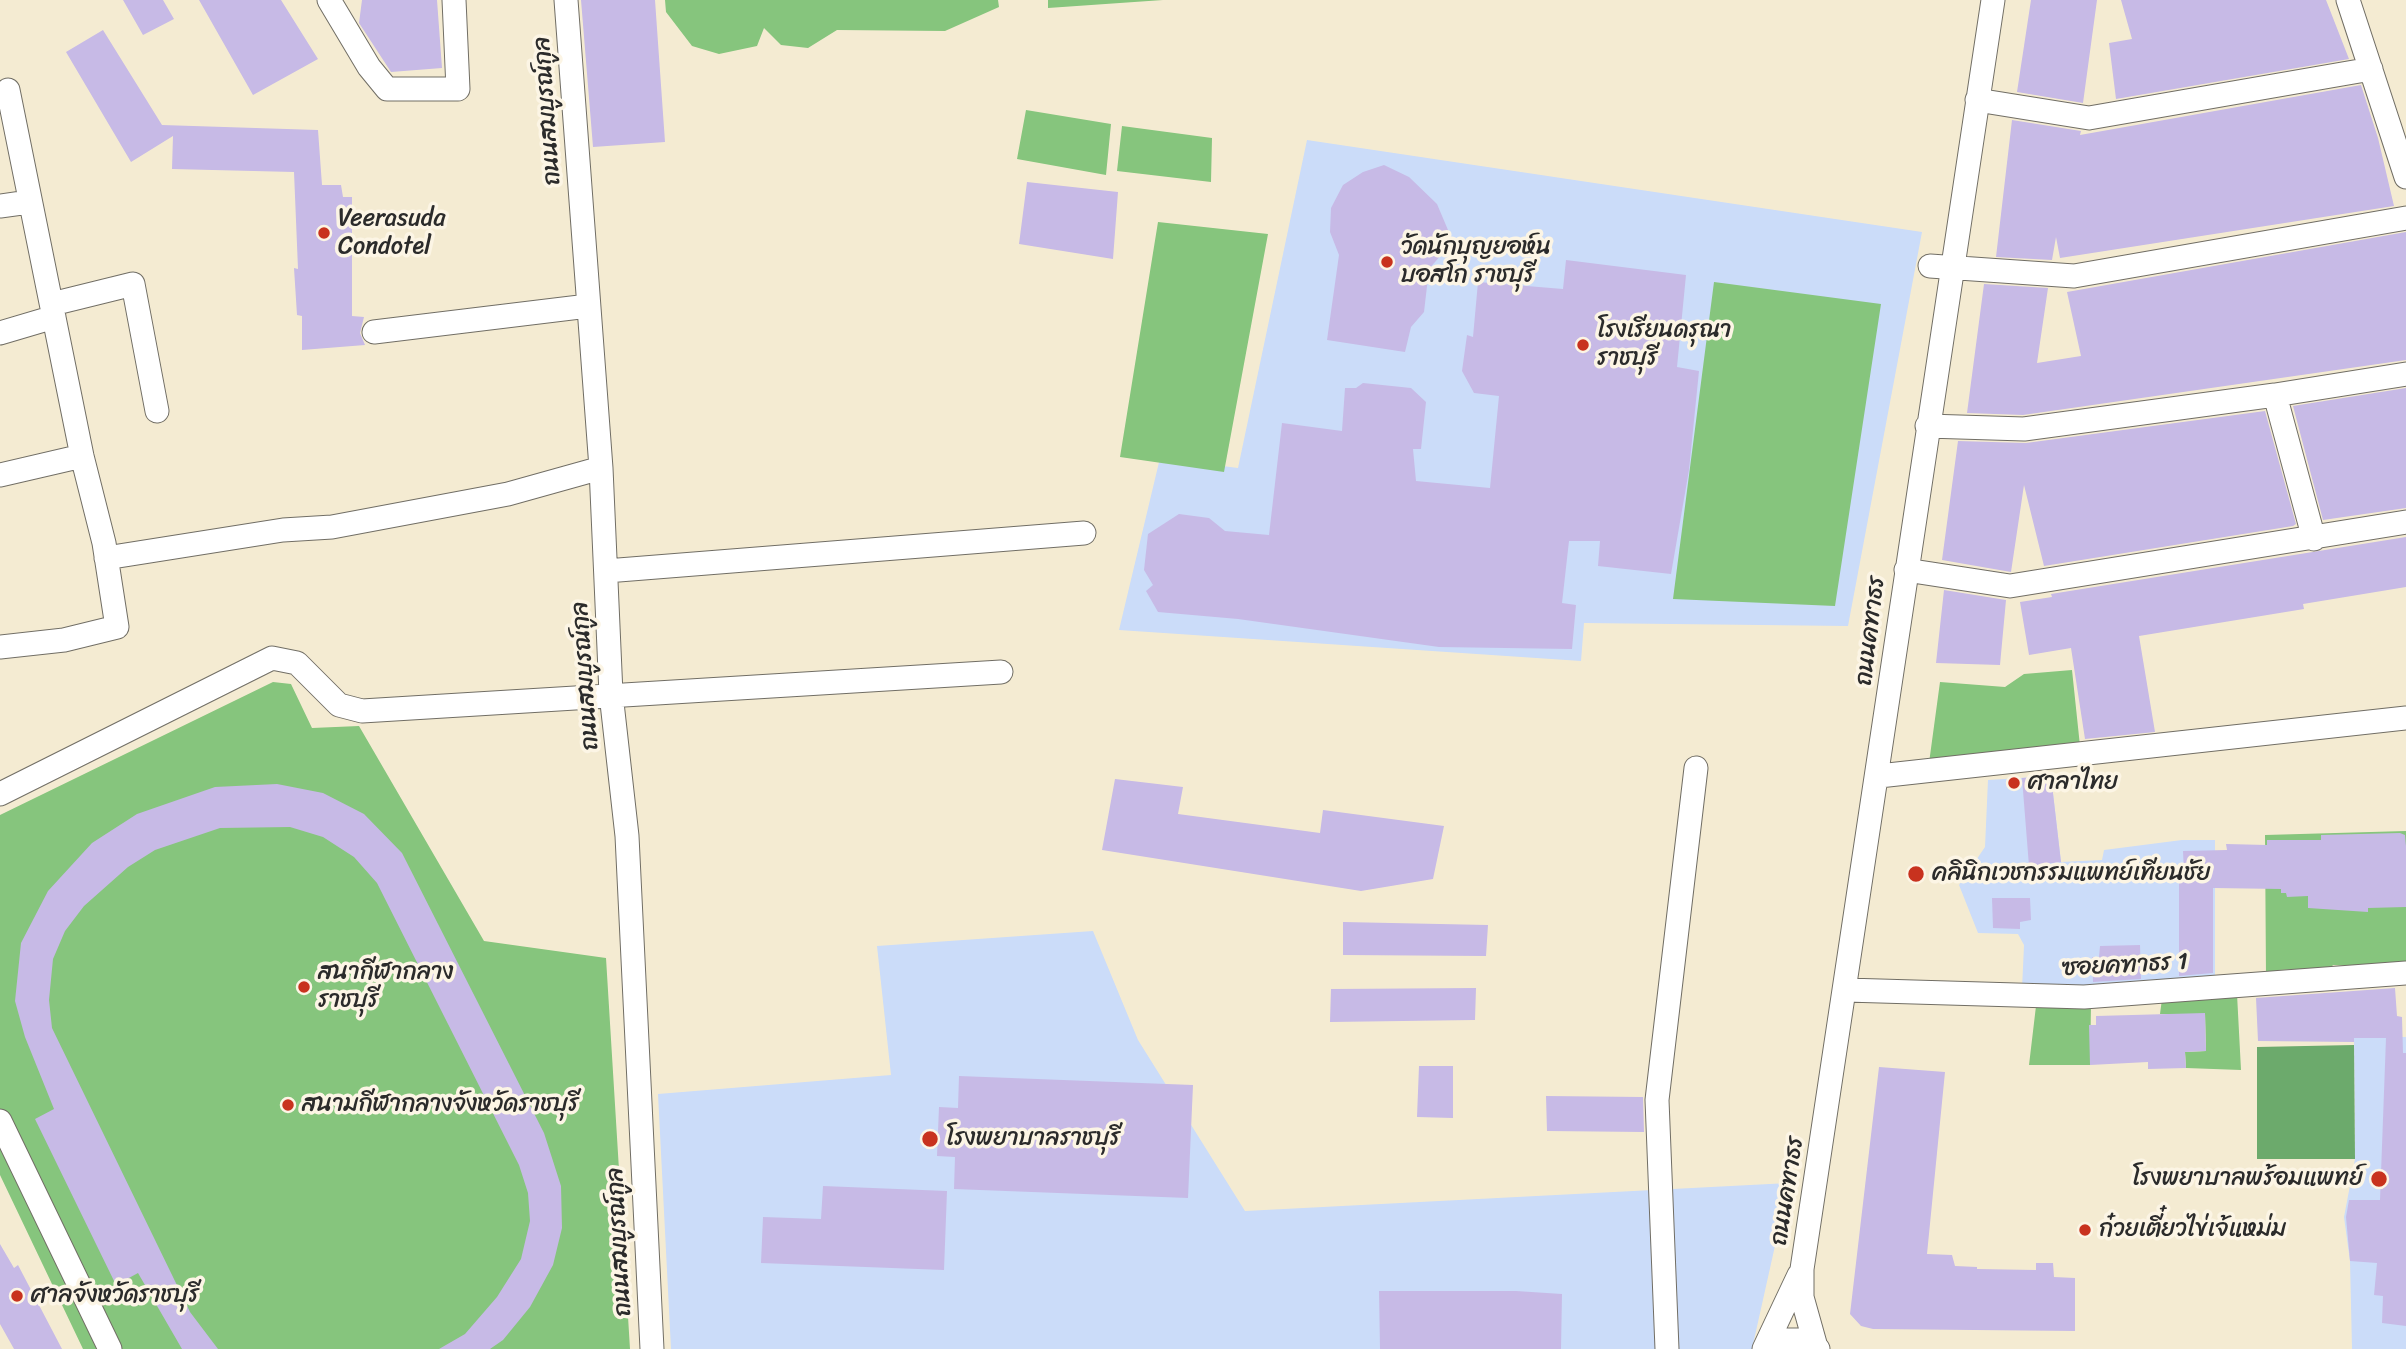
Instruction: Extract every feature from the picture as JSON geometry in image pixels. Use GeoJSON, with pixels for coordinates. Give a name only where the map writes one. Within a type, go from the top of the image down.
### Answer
{"type":"FeatureCollection","features":[{"type":"Feature","properties":{"kind":"street"},"geometry":{"type":"LineString","coordinates":[[329,0],[369,67],[387,89],[458,89],[454,0]]}},
{"type":"Feature","properties":{"kind":"street","name":"ถนนสมบูรณ์กูล"},"geometry":{"type":"LineString","coordinates":[[566,0],[601,468],[611,694],[626,836],[652,1349]]}},
{"type":"Feature","properties":{"kind":"street","name":"ถนนคฑาธร"},"geometry":{"type":"LineString","coordinates":[[1817,1348],[1802,1297],[1802,1269],[1879,776],[1927,426],[1940,267],[1978,100],[1993,0]]}},
{"type":"Feature","properties":{"kind":"street"},"geometry":{"type":"LineString","coordinates":[[2348,0],[2402,151],[2406,177]]}},
{"type":"Feature","properties":{"kind":"street"},"geometry":{"type":"LineString","coordinates":[[1978,100],[2090,118],[2371,69]]}},
{"type":"Feature","properties":{"kind":"street"},"geometry":{"type":"LineString","coordinates":[[0,647],[64,640],[117,627],[106,558],[82,456],[8,90]]}},
{"type":"Feature","properties":{"kind":"street"},"geometry":{"type":"LineString","coordinates":[[0,206],[29,202]]}},
{"type":"Feature","properties":{"kind":"street"},"geometry":{"type":"LineString","coordinates":[[1940,267],[2074,276],[2406,218]]}},
{"type":"Feature","properties":{"kind":"street"},"geometry":{"type":"LineString","coordinates":[[0,333],[53,311],[133,284],[157,411]]}},
{"type":"Feature","properties":{"kind":"street"},"geometry":{"type":"LineString","coordinates":[[373,332],[588,306]]}},
{"type":"Feature","properties":{"kind":"street"},"geometry":{"type":"LineString","coordinates":[[1927,426],[2024,429],[2275,395],[2406,374]]}},
{"type":"Feature","properties":{"kind":"street"},"geometry":{"type":"LineString","coordinates":[[2275,395],[2314,539]]}},
{"type":"Feature","properties":{"kind":"street"},"geometry":{"type":"LineString","coordinates":[[0,475],[82,456]]}},
{"type":"Feature","properties":{"kind":"street"},"geometry":{"type":"LineString","coordinates":[[106,558],[283,530],[345,524],[508,494],[601,468]]}},
{"type":"Feature","properties":{"kind":"street"},"geometry":{"type":"LineString","coordinates":[[1906,570],[2010,586],[2314,539],[2406,522]]}},
{"type":"Feature","properties":{"kind":"street"},"geometry":{"type":"LineString","coordinates":[[606,571],[1084,533]]}},
{"type":"Feature","properties":{"kind":"street"},"geometry":{"type":"LineString","coordinates":[[0,794],[272,658],[297,663],[339,705],[362,712],[485,706],[611,694],[1001,672]]}},
{"type":"Feature","properties":{"kind":"street"},"geometry":{"type":"LineString","coordinates":[[1879,776],[2406,718]]}},
{"type":"Feature","properties":{"kind":"street"},"geometry":{"type":"LineString","coordinates":[[1667,1349],[1657,1100],[1696,768]]}},
{"type":"Feature","properties":{"kind":"street","name":"ซอยคฑาธร 1"},"geometry":{"type":"LineString","coordinates":[[1846,990],[2084,997],[2406,974]]}},
{"type":"Feature","properties":{"kind":"street"},"geometry":{"type":"LineString","coordinates":[[0,1121],[110,1349]]}},
{"type":"Feature","properties":{"kind":"street","name":"ถนนคฑาธร"},"geometry":{"type":"LineString","coordinates":[[1766,1349],[1802,1269]]}},
{"type":"Feature","properties":{"kind":"street"},"geometry":{"type":"LineString","coordinates":[[1766,1349],[1784,1340],[1801,1340],[1817,1348]]}},
{"type":"Feature","properties":{"kind":"shaded area","name":"โรงเรียนดรุณา ราชบุรี"},"geometry":{"type":"Polygon","coordinates":[[[1307,140],[1922,232],[1848,626],[1584,623],[1581,661],[1119,630],[1160,458],[1238,468],[1307,140]]]}},
{"type":"Feature","properties":{"kind":"shaded area"},"geometry":{"type":"Polygon","coordinates":[[[2051,776],[2061,862],[2102,860],[2104,850],[2182,840],[2215,840],[2215,979],[2022,989],[2024,945],[2018,934],[1978,933],[1959,885],[1985,847],[1988,780],[2051,776]]]}},
{"type":"Feature","properties":{"kind":"shaded area","name":"โรงพยาบาลราชบุรี"},"geometry":{"type":"Polygon","coordinates":[[[1093,931],[1138,1040],[1245,1211],[1789,1183],[1752,1349],[671,1349],[658,1094],[891,1075],[877,946],[1093,931]]]}},
{"type":"Feature","properties":{"kind":"shaded area","name":"โรงพยาบาลพร้อมแพทย์"},"geometry":{"type":"Polygon","coordinates":[[[2406,1037],[2406,1349],[2352,1349],[2350,1261],[2344,1217],[2355,1159],[2354,1038],[2406,1037]]]}},
{"type":"Feature","properties":{"kind":"green space"},"geometry":{"type":"Polygon","coordinates":[[[665,0],[998,0],[999,7],[945,31],[837,30],[808,48],[781,45],[764,28],[757,46],[719,54],[692,46],[666,12],[665,0]]]}},
{"type":"Feature","properties":{"kind":"green space"},"geometry":{"type":"Polygon","coordinates":[[[1048,0],[1163,0],[1048,8],[1048,0]]]}},
{"type":"Feature","properties":{"kind":"green space"},"geometry":{"type":"Polygon","coordinates":[[[1026,110],[1111,124],[1106,175],[1017,159],[1026,110]]]}},
{"type":"Feature","properties":{"kind":"green space"},"geometry":{"type":"Polygon","coordinates":[[[1122,126],[1212,138],[1211,182],[1117,171],[1122,126]]]}},
{"type":"Feature","properties":{"kind":"green space"},"geometry":{"type":"Polygon","coordinates":[[[1158,222],[1268,234],[1224,472],[1120,457],[1158,222]]]}},
{"type":"Feature","properties":{"kind":"green space"},"geometry":{"type":"Polygon","coordinates":[[[1714,282],[1881,304],[1835,606],[1673,599],[1714,282]]]}},
{"type":"Feature","properties":{"kind":"green space"},"geometry":{"type":"Polygon","coordinates":[[[2072,670],[2080,746],[1929,763],[1940,682],[2005,687],[2024,674],[2072,670]]]}},
{"type":"Feature","properties":{"kind":"green space","name":"สนากีฬากลาง ราชบุรี"},"geometry":{"type":"Polygon","coordinates":[[[273,682],[291,684],[312,728],[359,726],[484,941],[606,958],[630,1349],[83,1349],[0,1175],[0,815],[273,682]]]}},
{"type":"Feature","properties":{"kind":"green space"},"geometry":{"type":"Polygon","coordinates":[[[2406,831],[2406,968],[2355,969],[2351,966],[2333,965],[2329,970],[2303,974],[2298,969],[2279,970],[2275,976],[2266,977],[2265,835],[2406,831]]]}},
{"type":"Feature","properties":{"kind":"green space"},"geometry":{"type":"Polygon","coordinates":[[[2237,994],[2241,1070],[2186,1068],[2185,1052],[2206,1051],[2205,1014],[2160,1014],[2162,999],[2237,994]]]}},
{"type":"Feature","properties":{"kind":"green space"},"geometry":{"type":"Polygon","coordinates":[[[2091,1005],[2090,1065],[2029,1065],[2036,1006],[2091,1005]]]}},
{"type":"Feature","properties":{"kind":"green space"},"geometry":{"type":"Polygon","coordinates":[[[2354,1045],[2355,1159],[2257,1159],[2257,1047],[2354,1045]]]}},
{"type":"Feature","properties":{"kind":"building"},"geometry":{"type":"Polygon","coordinates":[[[123,0],[163,0],[174,19],[143,35],[123,0]]]}},
{"type":"Feature","properties":{"kind":"building"},"geometry":{"type":"Polygon","coordinates":[[[199,0],[281,0],[318,59],[253,95],[199,0]]]}},
{"type":"Feature","properties":{"kind":"building"},"geometry":{"type":"Polygon","coordinates":[[[362,0],[437,0],[442,68],[391,72],[359,23],[362,0]]]}},
{"type":"Feature","properties":{"kind":"building"},"geometry":{"type":"Polygon","coordinates":[[[581,0],[655,0],[665,142],[593,147],[581,0]]]}},
{"type":"Feature","properties":{"kind":"building"},"geometry":{"type":"Polygon","coordinates":[[[2031,0],[2097,0],[2083,103],[2017,92],[2031,0]]]}},
{"type":"Feature","properties":{"kind":"building"},"geometry":{"type":"Polygon","coordinates":[[[2121,0],[2326,0],[2349,59],[2116,99],[2109,43],[2132,39],[2121,0]]]}},
{"type":"Feature","properties":{"kind":"building"},"geometry":{"type":"Polygon","coordinates":[[[103,30],[162,125],[318,130],[322,185],[341,185],[343,197],[352,197],[352,316],[364,317],[360,333],[365,345],[302,350],[302,316],[297,315],[294,268],[298,269],[294,172],[172,169],[173,136],[131,162],[66,52],[103,30]]]}},
{"type":"Feature","properties":{"kind":"building"},"geometry":{"type":"Polygon","coordinates":[[[2361,85],[2378,138],[2394,206],[2060,258],[2056,237],[2052,260],[1996,257],[2012,120],[2081,131],[2080,135],[2361,85]]]}},
{"type":"Feature","properties":{"kind":"building","name":"วัดนักบุญยอห์น บอสโก ราชบุรี"},"geometry":{"type":"Polygon","coordinates":[[[1384,165],[1409,177],[1437,204],[1448,230],[1441,255],[1429,269],[1424,312],[1411,327],[1405,352],[1327,340],[1339,255],[1330,232],[1331,208],[1343,185],[1363,172],[1384,165]]]}},
{"type":"Feature","properties":{"kind":"building"},"geometry":{"type":"Polygon","coordinates":[[[1027,182],[1118,192],[1113,259],[1019,244],[1027,182]]]}},
{"type":"Feature","properties":{"kind":"building"},"geometry":{"type":"Polygon","coordinates":[[[2406,232],[2406,360],[2023,415],[1967,413],[1984,284],[2048,288],[2037,363],[2081,356],[2067,292],[2406,232]]]}},
{"type":"Feature","properties":{"kind":"building"},"geometry":{"type":"Polygon","coordinates":[[[1566,260],[1686,275],[1677,367],[1699,371],[1689,470],[1671,574],[1598,566],[1600,541],[1569,541],[1562,603],[1576,605],[1572,649],[1439,647],[1238,619],[1158,612],[1146,591],[1153,585],[1144,570],[1148,534],[1179,514],[1209,518],[1225,531],[1269,535],[1282,423],[1342,431],[1345,388],[1356,388],[1363,383],[1411,388],[1426,402],[1421,449],[1413,449],[1416,481],[1490,488],[1499,396],[1474,393],[1462,371],[1467,335],[1473,337],[1478,282],[1563,289],[1566,260]]]}},
{"type":"Feature","properties":{"kind":"building"},"geometry":{"type":"Polygon","coordinates":[[[2406,388],[2406,508],[2323,520],[2293,406],[2406,388]]]}},
{"type":"Feature","properties":{"kind":"building"},"geometry":{"type":"Polygon","coordinates":[[[2265,411],[2296,524],[2293,526],[2044,566],[2024,485],[2011,572],[1942,560],[1958,441],[2026,443],[2265,411]]]}},
{"type":"Feature","properties":{"kind":"building"},"geometry":{"type":"Polygon","coordinates":[[[2406,537],[2406,587],[2303,604],[2304,609],[2139,636],[2155,732],[2085,739],[2071,648],[2029,655],[2020,602],[2052,597],[2051,594],[2406,537]]]}},
{"type":"Feature","properties":{"kind":"building"},"geometry":{"type":"Polygon","coordinates":[[[1944,590],[2006,600],[2000,665],[1936,663],[1944,590]]]}},
{"type":"Feature","properties":{"kind":"building"},"geometry":{"type":"Polygon","coordinates":[[[2051,776],[2061,862],[2029,866],[2022,778],[2051,776]]]}},
{"type":"Feature","properties":{"kind":"building"},"geometry":{"type":"Polygon","coordinates":[[[1115,779],[1183,787],[1178,814],[1320,833],[1323,810],[1444,826],[1433,879],[1361,891],[1102,850],[1115,779]]]}},
{"type":"Feature","properties":{"kind":"building"},"geometry":{"type":"Polygon","coordinates":[[[277,784],[323,793],[364,814],[402,853],[544,1133],[561,1186],[562,1228],[553,1265],[530,1307],[503,1340],[490,1349],[439,1349],[465,1334],[497,1297],[521,1259],[530,1221],[528,1193],[519,1165],[377,883],[354,857],[323,837],[290,827],[220,828],[155,850],[128,867],[84,906],[65,931],[53,959],[49,1000],[52,1028],[190,1312],[218,1349],[182,1349],[138,1273],[116,1285],[35,1119],[54,1109],[25,1037],[15,1001],[21,943],[48,891],[92,843],[137,814],[215,787],[277,784]]]}},
{"type":"Feature","properties":{"kind":"building"},"geometry":{"type":"Polygon","coordinates":[[[2321,835],[2405,835],[2406,846],[2406,907],[2368,908],[2368,912],[2308,908],[2308,896],[2287,897],[2286,893],[2281,893],[2281,889],[2213,888],[2213,973],[2179,976],[2179,872],[2184,872],[2183,851],[2227,850],[2226,844],[2267,845],[2267,840],[2321,840],[2321,835]]]}},
{"type":"Feature","properties":{"kind":"building"},"geometry":{"type":"Polygon","coordinates":[[[1992,898],[2030,898],[2031,920],[2020,922],[2020,929],[1993,928],[1992,898]]]}},
{"type":"Feature","properties":{"kind":"building"},"geometry":{"type":"Polygon","coordinates":[[[1343,922],[1488,925],[1486,956],[1343,955],[1343,922]]]}},
{"type":"Feature","properties":{"kind":"building"},"geometry":{"type":"Polygon","coordinates":[[[2140,945],[2141,979],[2093,982],[2092,957],[2099,957],[2100,946],[2140,945]]]}},
{"type":"Feature","properties":{"kind":"building"},"geometry":{"type":"Polygon","coordinates":[[[1476,988],[1475,1020],[1330,1022],[1331,989],[1476,988]]]}},
{"type":"Feature","properties":{"kind":"building"},"geometry":{"type":"Polygon","coordinates":[[[2395,988],[2397,1016],[2402,1017],[2403,1053],[2406,1053],[2406,1326],[2382,1323],[2383,1296],[2374,1295],[2377,1263],[2350,1261],[2346,1217],[2349,1200],[2380,1200],[2386,1038],[2354,1038],[2354,1042],[2258,1041],[2256,998],[2395,988]]]}},
{"type":"Feature","properties":{"kind":"building"},"geometry":{"type":"Polygon","coordinates":[[[2205,1013],[2206,1051],[2185,1052],[2186,1068],[2148,1069],[2148,1062],[2090,1065],[2089,1025],[2096,1025],[2096,1016],[2205,1013]]]}},
{"type":"Feature","properties":{"kind":"building"},"geometry":{"type":"Polygon","coordinates":[[[1419,1066],[1453,1066],[1453,1118],[1417,1117],[1419,1066]]]}},
{"type":"Feature","properties":{"kind":"building"},"geometry":{"type":"Polygon","coordinates":[[[1879,1067],[1945,1072],[1927,1254],[1952,1255],[1955,1266],[1977,1269],[2036,1270],[2036,1263],[2053,1263],[2054,1277],[2075,1278],[2075,1331],[1873,1329],[1861,1326],[1850,1314],[1879,1067]]]}},
{"type":"Feature","properties":{"kind":"building"},"geometry":{"type":"Polygon","coordinates":[[[959,1076],[1193,1085],[1188,1198],[954,1189],[955,1157],[937,1156],[939,1107],[958,1108],[959,1076]]]}},
{"type":"Feature","properties":{"kind":"building"},"geometry":{"type":"Polygon","coordinates":[[[1546,1096],[1643,1097],[1644,1132],[1547,1131],[1546,1096]]]}},
{"type":"Feature","properties":{"kind":"building"},"geometry":{"type":"Polygon","coordinates":[[[823,1186],[947,1191],[944,1270],[761,1263],[763,1217],[821,1219],[823,1186]]]}},
{"type":"Feature","properties":{"kind":"building","name":"ศาลจังหวัดราชบุรี"},"geometry":{"type":"Polygon","coordinates":[[[0,1244],[14,1268],[18,1265],[62,1349],[14,1349],[0,1324],[0,1244]]]}},
{"type":"Feature","properties":{"kind":"building"},"geometry":{"type":"Polygon","coordinates":[[[1379,1291],[1516,1291],[1562,1294],[1561,1349],[1380,1349],[1379,1291]]]}},
{"type":"Feature","properties":{"kind":"place","name":"Veerasuda Condotel"},"geometry":{"type":"Point","coordinates":[324,233]}},
{"type":"Feature","properties":{"kind":"place","name":"วัดนักบุญยอห์น บอสโก ราชบุรี"},"geometry":{"type":"Point","coordinates":[1387,262]}},
{"type":"Feature","properties":{"kind":"place","name":"โรงเรียนดรุณา ราชบุรี"},"geometry":{"type":"Point","coordinates":[1583,345]}},
{"type":"Feature","properties":{"kind":"place","name":"ศาลาไทย"},"geometry":{"type":"Point","coordinates":[2014,783]}},
{"type":"Feature","properties":{"kind":"place","name":"คลินิกเวชกรรมแพทย์เทียนชัย"},"geometry":{"type":"Point","coordinates":[1916,874]}},
{"type":"Feature","properties":{"kind":"place","name":"สนากีฬากลาง ราชบุรี"},"geometry":{"type":"Point","coordinates":[304,987]}},
{"type":"Feature","properties":{"kind":"place","name":"สนามกีฬากลางจังหวัดราชบุรี"},"geometry":{"type":"Point","coordinates":[288,1105]}},
{"type":"Feature","properties":{"kind":"place","name":"โรงพยาบาลราชบุรี"},"geometry":{"type":"Point","coordinates":[930,1139]}},
{"type":"Feature","properties":{"kind":"place","name":"โรงพยาบาลพร้อมแพทย์"},"geometry":{"type":"Point","coordinates":[2379,1179]}},
{"type":"Feature","properties":{"kind":"place","name":"ก๋วยเตี๋ยวไข่เจ้แหม่ม"},"geometry":{"type":"Point","coordinates":[2085,1230]}},
{"type":"Feature","properties":{"kind":"place","name":"ศาลจังหวัดราชบุรี"},"geometry":{"type":"Point","coordinates":[17,1296]}}]}
